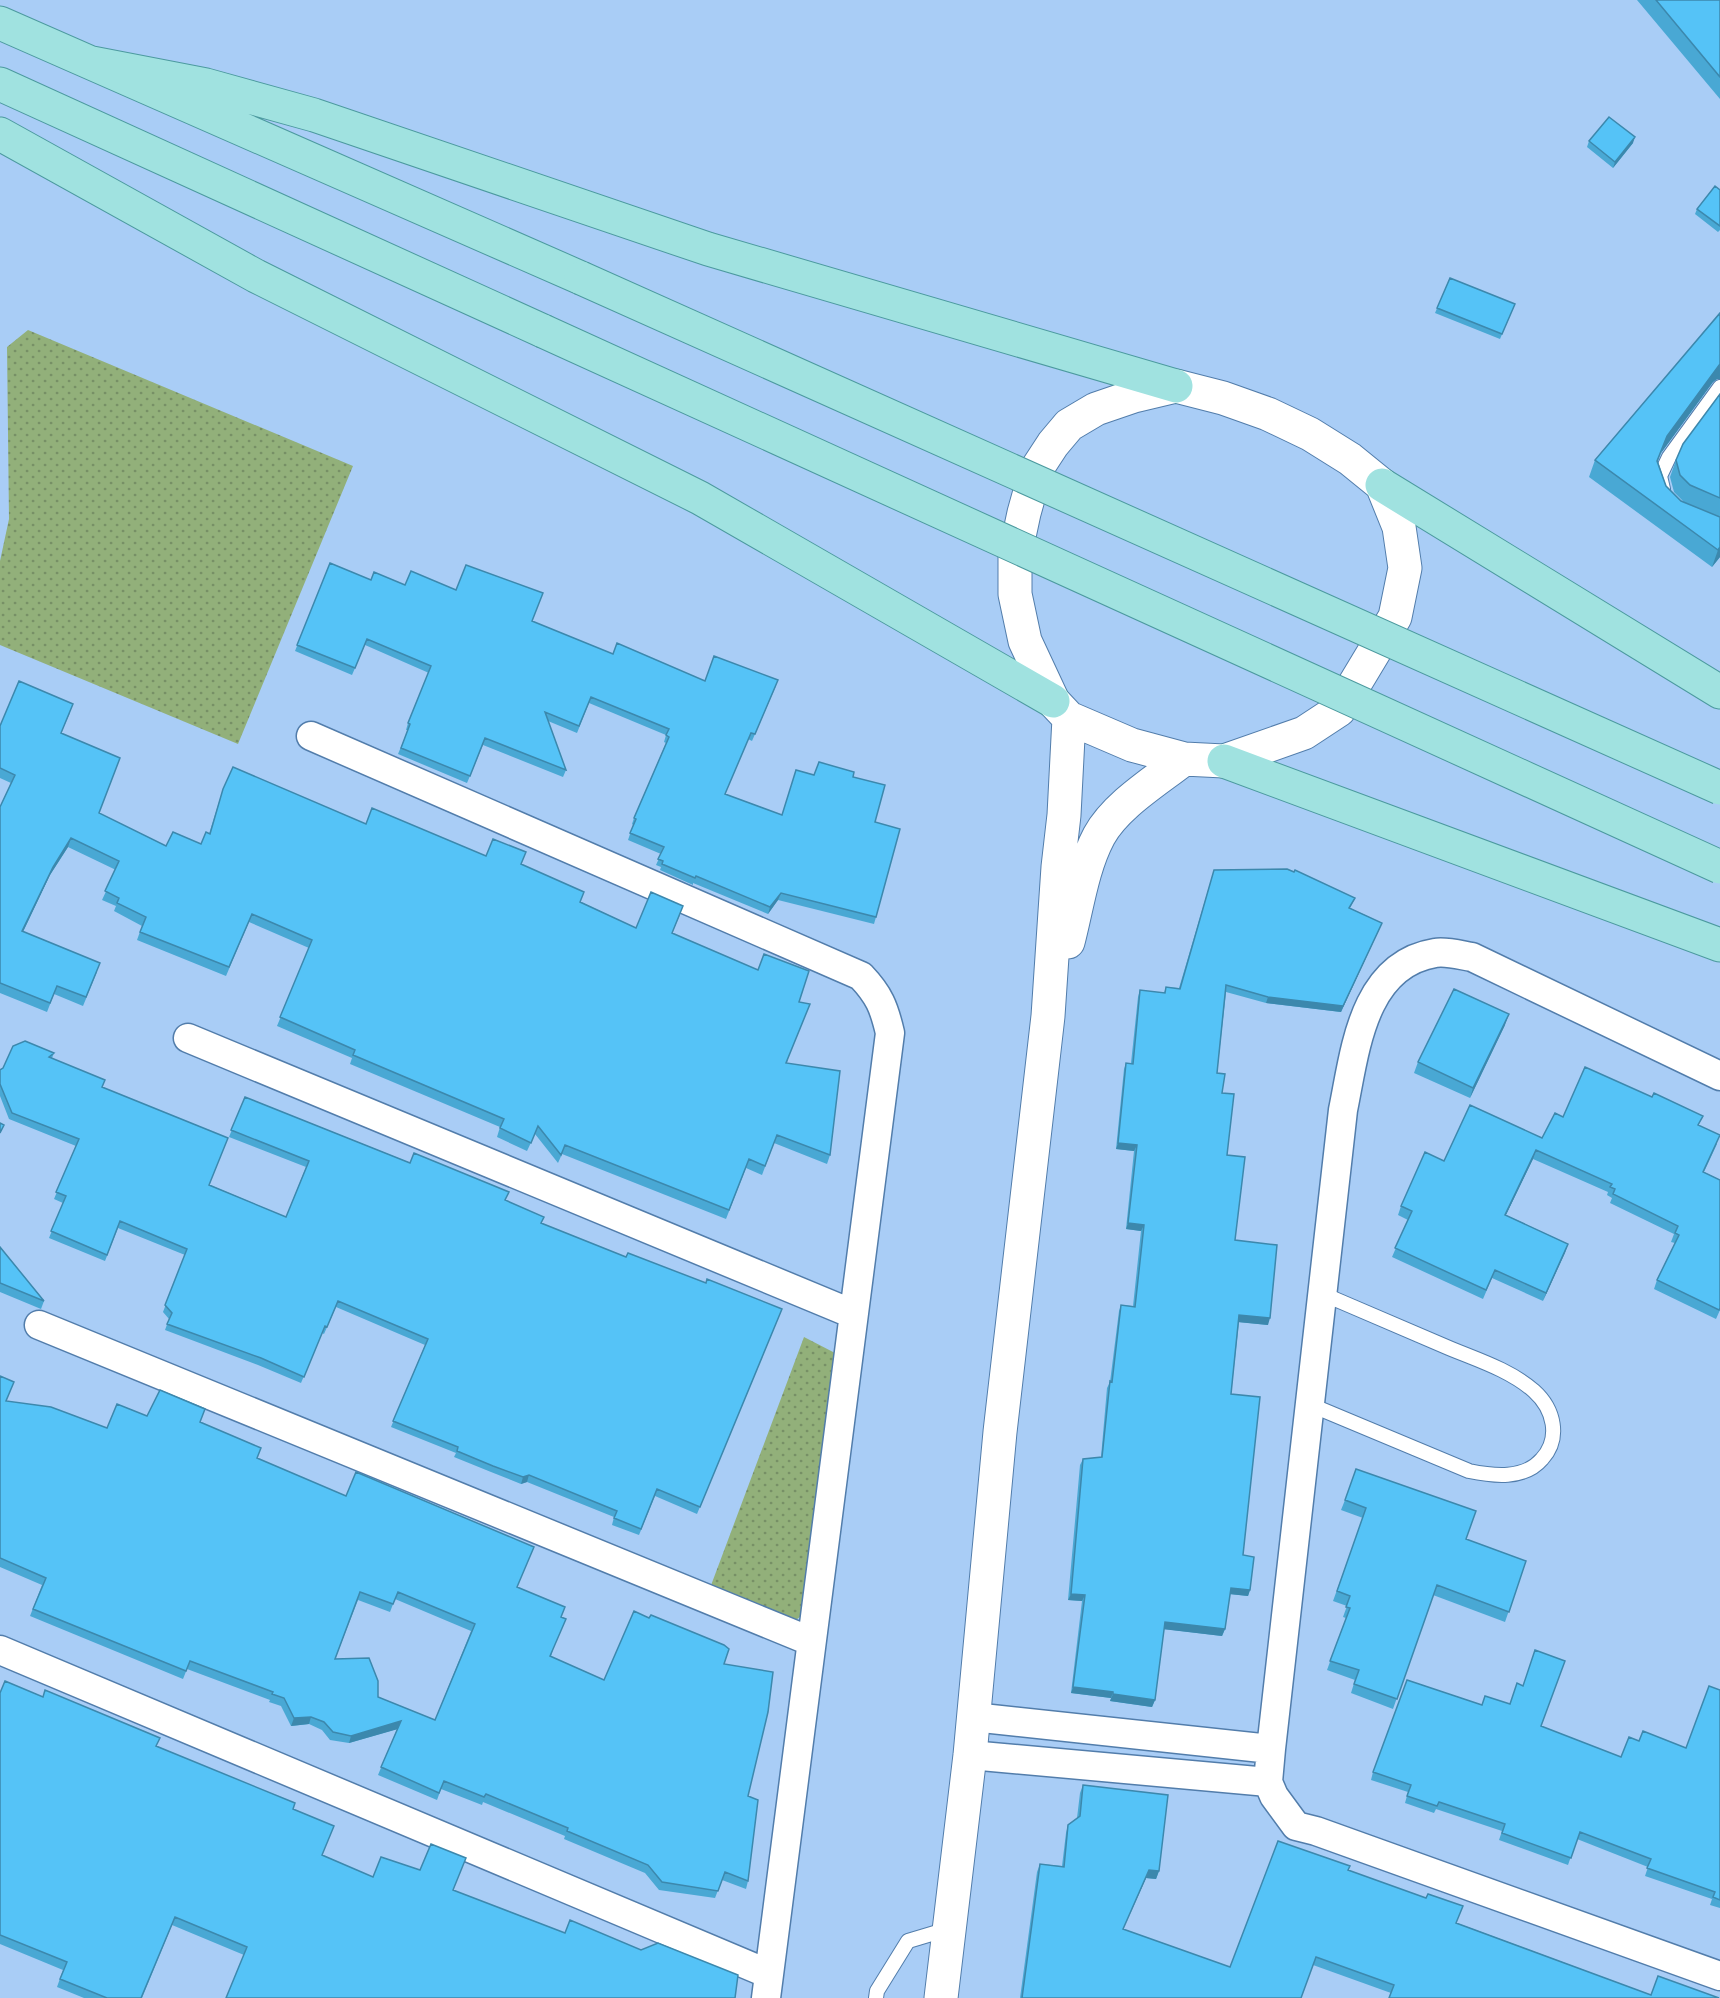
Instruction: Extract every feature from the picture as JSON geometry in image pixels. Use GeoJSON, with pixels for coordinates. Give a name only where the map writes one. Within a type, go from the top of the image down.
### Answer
{"type":"FeatureCollection","features":[{"type":"Feature","properties":{"kind":"main road"},"geometry":{"type":"LineString","coordinates":[[0,23],[581,278],[1720,788]]}},
{"type":"Feature","properties":{"kind":"main road"},"geometry":{"type":"LineString","coordinates":[[92,63],[206,85],[314,115],[708,249],[1223,398],[1278,419],[1310,434],[1350,459],[1382,485],[1720,692]]}},
{"type":"Feature","properties":{"kind":"main road"},"geometry":{"type":"LineString","coordinates":[[0,84],[1720,867]]}},
{"type":"Feature","properties":{"kind":"main road"},"geometry":{"type":"LineString","coordinates":[[0,134],[256,276],[700,498],[1061,710],[1132,745],[1184,759],[1224,761],[1720,945]]}},
{"type":"Feature","properties":{"kind":"main road"},"geometry":{"type":"LineString","coordinates":[[941,1998],[970,1755],[1000,1432],[1048,1016],[1058,867],[1064,815],[1061,710],[1025,641],[1015,594],[1015,555],[1036,470],[1053,444],[1070,425],[1096,409],[1134,396],[1176,386]]}},
{"type":"Feature","properties":{"kind":"main road"},"geometry":{"type":"LineString","coordinates":[[1224,761],[1304,733],[1339,710],[1395,617],[1405,568],[1399,527],[1382,485]]}},
{"type":"Feature","properties":{"kind":"main road"},"geometry":{"type":"LineString","coordinates":[[1048,1016],[1086,870],[1099,837],[1126,804],[1184,759]]}},
{"type":"Feature","properties":{"kind":"street"},"geometry":{"type":"LineString","coordinates":[[0,1650],[767,1986],[890,1033],[884,1009],[876,992],[861,976],[311,736]]}},
{"type":"Feature","properties":{"kind":"street"},"geometry":{"type":"LineString","coordinates":[[1720,1076],[1472,957],[1436,953],[1404,963],[1382,983],[1364,1016],[1343,1110],[1269,1782],[1274,1796],[1296,1826],[1316,1831],[1720,1976]]}},
{"type":"Feature","properties":{"kind":"street"},"geometry":{"type":"LineString","coordinates":[[188,1038],[853,1314]]}},
{"type":"Feature","properties":{"kind":"street"},"geometry":{"type":"LineString","coordinates":[[39,1326],[810,1641]]}},
{"type":"Feature","properties":{"kind":"street"},"geometry":{"type":"LineString","coordinates":[[973,1717],[1271,1749]]}},
{"type":"Feature","properties":{"kind":"street"},"geometry":{"type":"LineString","coordinates":[[970,1755],[1269,1782]]}},
{"type":"Feature","properties":{"kind":"lane"},"geometry":{"type":"LineString","coordinates":[[1672,503],[1666,497],[1660,476],[1669,458],[1720,387]]}},
{"type":"Feature","properties":{"kind":"lane"},"geometry":{"type":"LineString","coordinates":[[1311,1405],[1469,1471],[1487,1474],[1507,1475],[1522,1472],[1539,1463],[1551,1444],[1554,1428],[1550,1412],[1536,1392],[1504,1371],[1323,1294]]}},
{"type":"Feature","properties":{"kind":"lane"},"geometry":{"type":"LineString","coordinates":[[876,1998],[877,1991],[908,1941],[950,1928]]}},
{"type":"Feature","properties":{"kind":"green space"},"geometry":{"type":"Polygon","coordinates":[[[28,330],[353,466],[238,744],[0,645],[0,561],[9,519],[7,347],[28,330]]]}},
{"type":"Feature","properties":{"kind":"green space"},"geometry":{"type":"Polygon","coordinates":[[[804,1337],[835,1353],[806,1612],[796,1620],[710,1588],[804,1337]]]}},
{"type":"Feature","properties":{"kind":"building"},"geometry":{"type":"Polygon","coordinates":[[[1656,0],[1720,0],[1720,77],[1656,0]]]}},
{"type":"Feature","properties":{"kind":"building"},"geometry":{"type":"Polygon","coordinates":[[[1609,117],[1635,137],[1615,162],[1589,141],[1609,117]]]}},
{"type":"Feature","properties":{"kind":"building"},"geometry":{"type":"Polygon","coordinates":[[[1715,186],[1720,190],[1720,226],[1697,209],[1715,186]]]}},
{"type":"Feature","properties":{"kind":"building"},"geometry":{"type":"Polygon","coordinates":[[[1450,278],[1515,304],[1502,334],[1437,308],[1450,278]]]}},
{"type":"Feature","properties":{"kind":"building"},"geometry":{"type":"Polygon","coordinates":[[[1720,313],[1720,364],[1667,436],[1657,461],[1666,486],[1681,501],[1720,517],[1720,547],[1718,550],[1595,460],[1720,313]]]}},
{"type":"Feature","properties":{"kind":"building"},"geometry":{"type":"Polygon","coordinates":[[[1720,394],[1720,498],[1690,485],[1680,475],[1676,460],[1683,444],[1720,394]]]}},
{"type":"Feature","properties":{"kind":"building"},"geometry":{"type":"Polygon","coordinates":[[[330,563],[371,580],[374,572],[405,585],[411,571],[456,590],[466,565],[543,593],[532,621],[613,654],[617,643],[705,681],[714,656],[778,680],[755,734],[751,733],[725,794],[782,815],[796,770],[814,775],[819,762],[854,772],[853,777],[885,785],[875,822],[900,829],[876,917],[781,893],[770,907],[662,864],[663,861],[658,859],[664,847],[630,833],[636,819],[634,818],[669,737],[666,735],[669,729],[591,697],[579,726],[545,712],[566,770],[485,738],[470,776],[401,748],[410,724],[408,723],[431,666],[367,639],[355,668],[297,645],[330,563]]]}},
{"type":"Feature","properties":{"kind":"building"},"geometry":{"type":"Polygon","coordinates":[[[19,681],[73,704],[61,733],[120,758],[99,813],[166,846],[173,832],[201,844],[206,832],[210,834],[223,789],[233,767],[366,824],[372,808],[486,856],[493,839],[526,852],[521,864],[584,892],[580,902],[636,928],[651,892],[683,906],[672,933],[758,970],[764,954],[809,971],[799,1002],[810,1004],[786,1063],[840,1071],[830,1155],[777,1135],[765,1166],[749,1159],[729,1210],[565,1145],[561,1155],[538,1126],[531,1143],[500,1128],[504,1119],[353,1055],[355,1050],[280,1017],[312,940],[252,914],[229,967],[140,932],[146,917],[117,903],[119,898],[105,891],[119,861],[71,838],[53,867],[22,931],[100,963],[86,997],[57,986],[50,1003],[0,983],[0,807],[15,775],[0,768],[0,726],[19,681]]]}},
{"type":"Feature","properties":{"kind":"building"},"geometry":{"type":"Polygon","coordinates":[[[1287,869],[1294,872],[1295,870],[1355,898],[1349,908],[1382,923],[1343,1006],[1268,997],[1226,985],[1217,1073],[1225,1074],[1222,1093],[1234,1094],[1227,1155],[1245,1157],[1235,1240],[1277,1245],[1270,1318],[1239,1315],[1231,1394],[1260,1397],[1243,1555],[1254,1557],[1250,1590],[1231,1588],[1225,1629],[1165,1622],[1155,1700],[1073,1687],[1085,1595],[1071,1594],[1083,1459],[1102,1457],[1121,1305],[1135,1307],[1144,1225],[1128,1223],[1137,1145],[1118,1143],[1126,1063],[1133,1064],[1140,990],[1165,993],[1166,987],[1180,989],[1214,870],[1287,869]]]}},
{"type":"Feature","properties":{"kind":"building"},"geometry":{"type":"Polygon","coordinates":[[[1454,989],[1509,1014],[1473,1088],[1418,1062],[1454,989]]]}},
{"type":"Feature","properties":{"kind":"building"},"geometry":{"type":"Polygon","coordinates":[[[25,1041],[54,1053],[49,1057],[105,1080],[102,1087],[228,1138],[209,1185],[286,1217],[309,1161],[231,1130],[245,1097],[410,1163],[414,1153],[509,1192],[505,1200],[544,1217],[541,1223],[626,1257],[628,1253],[706,1283],[707,1279],[782,1309],[700,1507],[657,1489],[641,1529],[614,1518],[617,1511],[529,1475],[523,1477],[493,1466],[457,1451],[458,1447],[393,1421],[428,1339],[338,1301],[304,1377],[261,1358],[167,1324],[172,1313],[165,1305],[187,1249],[120,1221],[107,1255],[51,1231],[66,1196],[56,1192],[79,1139],[12,1113],[0,1084],[0,1070],[13,1046],[25,1041]]]}},
{"type":"Feature","properties":{"kind":"building"},"geometry":{"type":"Polygon","coordinates":[[[1585,1067],[1652,1097],[1654,1093],[1703,1116],[1698,1125],[1720,1135],[1703,1172],[1720,1180],[1719,1310],[1657,1280],[1679,1235],[1675,1233],[1678,1226],[1613,1194],[1615,1189],[1610,1187],[1612,1184],[1536,1150],[1505,1215],[1568,1244],[1546,1293],[1495,1270],[1486,1290],[1395,1248],[1412,1211],[1401,1206],[1425,1152],[1444,1161],[1470,1105],[1542,1138],[1555,1113],[1563,1117],[1585,1067]]]}},
{"type":"Feature","properties":{"kind":"building"},"geometry":{"type":"Polygon","coordinates":[[[0,1247],[44,1301],[0,1283],[0,1247]]]}},
{"type":"Feature","properties":{"kind":"building"},"geometry":{"type":"Polygon","coordinates":[[[0,1376],[14,1382],[6,1401],[51,1407],[107,1428],[117,1404],[147,1416],[160,1390],[205,1409],[200,1422],[261,1448],[257,1458],[346,1496],[356,1472],[534,1547],[517,1587],[565,1607],[561,1617],[566,1619],[550,1656],[604,1680],[634,1611],[649,1618],[651,1615],[724,1645],[729,1649],[724,1664],[773,1672],[768,1712],[748,1796],[758,1800],[748,1881],[725,1872],[718,1891],[662,1882],[648,1865],[486,1794],[484,1797],[444,1781],[439,1793],[381,1767],[401,1721],[351,1736],[333,1732],[324,1722],[311,1717],[294,1718],[284,1698],[272,1694],[273,1692],[190,1661],[186,1671],[33,1609],[46,1578],[0,1558],[0,1376]],[[360,1592],[335,1659],[369,1658],[378,1681],[378,1697],[435,1720],[475,1624],[398,1592],[393,1604],[360,1592]]]}},
{"type":"Feature","properties":{"kind":"building"},"geometry":{"type":"Polygon","coordinates":[[[1356,1469],[1476,1511],[1466,1539],[1526,1561],[1509,1612],[1437,1585],[1397,1699],[1354,1684],[1359,1670],[1330,1661],[1350,1608],[1346,1607],[1350,1596],[1337,1591],[1366,1508],[1345,1500],[1356,1469]]]}},
{"type":"Feature","properties":{"kind":"building"},"geometry":{"type":"Polygon","coordinates":[[[1535,1650],[1565,1661],[1541,1726],[1621,1757],[1629,1737],[1639,1741],[1643,1731],[1686,1748],[1709,1686],[1720,1690],[1720,1900],[1713,1897],[1715,1892],[1647,1868],[1651,1859],[1580,1832],[1571,1858],[1502,1833],[1505,1824],[1439,1802],[1437,1806],[1407,1796],[1411,1785],[1373,1772],[1407,1680],[1482,1705],[1485,1696],[1510,1704],[1517,1683],[1523,1686],[1535,1650]]]}},
{"type":"Feature","properties":{"kind":"building"},"geometry":{"type":"Polygon","coordinates":[[[5,1681],[43,1697],[45,1690],[160,1738],[156,1746],[295,1803],[293,1809],[334,1826],[322,1855],[373,1877],[381,1857],[420,1870],[431,1844],[466,1858],[453,1890],[565,1933],[570,1920],[641,1950],[658,1943],[738,1975],[735,1998],[226,1998],[247,1947],[175,1917],[141,1998],[107,1998],[60,1979],[67,1962],[0,1935],[0,1693],[5,1681]]]}},
{"type":"Feature","properties":{"kind":"building"},"geometry":{"type":"Polygon","coordinates":[[[1083,1785],[1168,1795],[1159,1871],[1149,1870],[1123,1929],[1230,1967],[1278,1841],[1350,1866],[1348,1870],[1426,1898],[1428,1894],[1463,1906],[1456,1923],[1651,1995],[1658,1976],[1719,1998],[1389,1998],[1394,1985],[1316,1957],[1301,1998],[1022,1998],[1040,1864],[1064,1867],[1068,1825],[1080,1816],[1083,1785]]]}}]}
